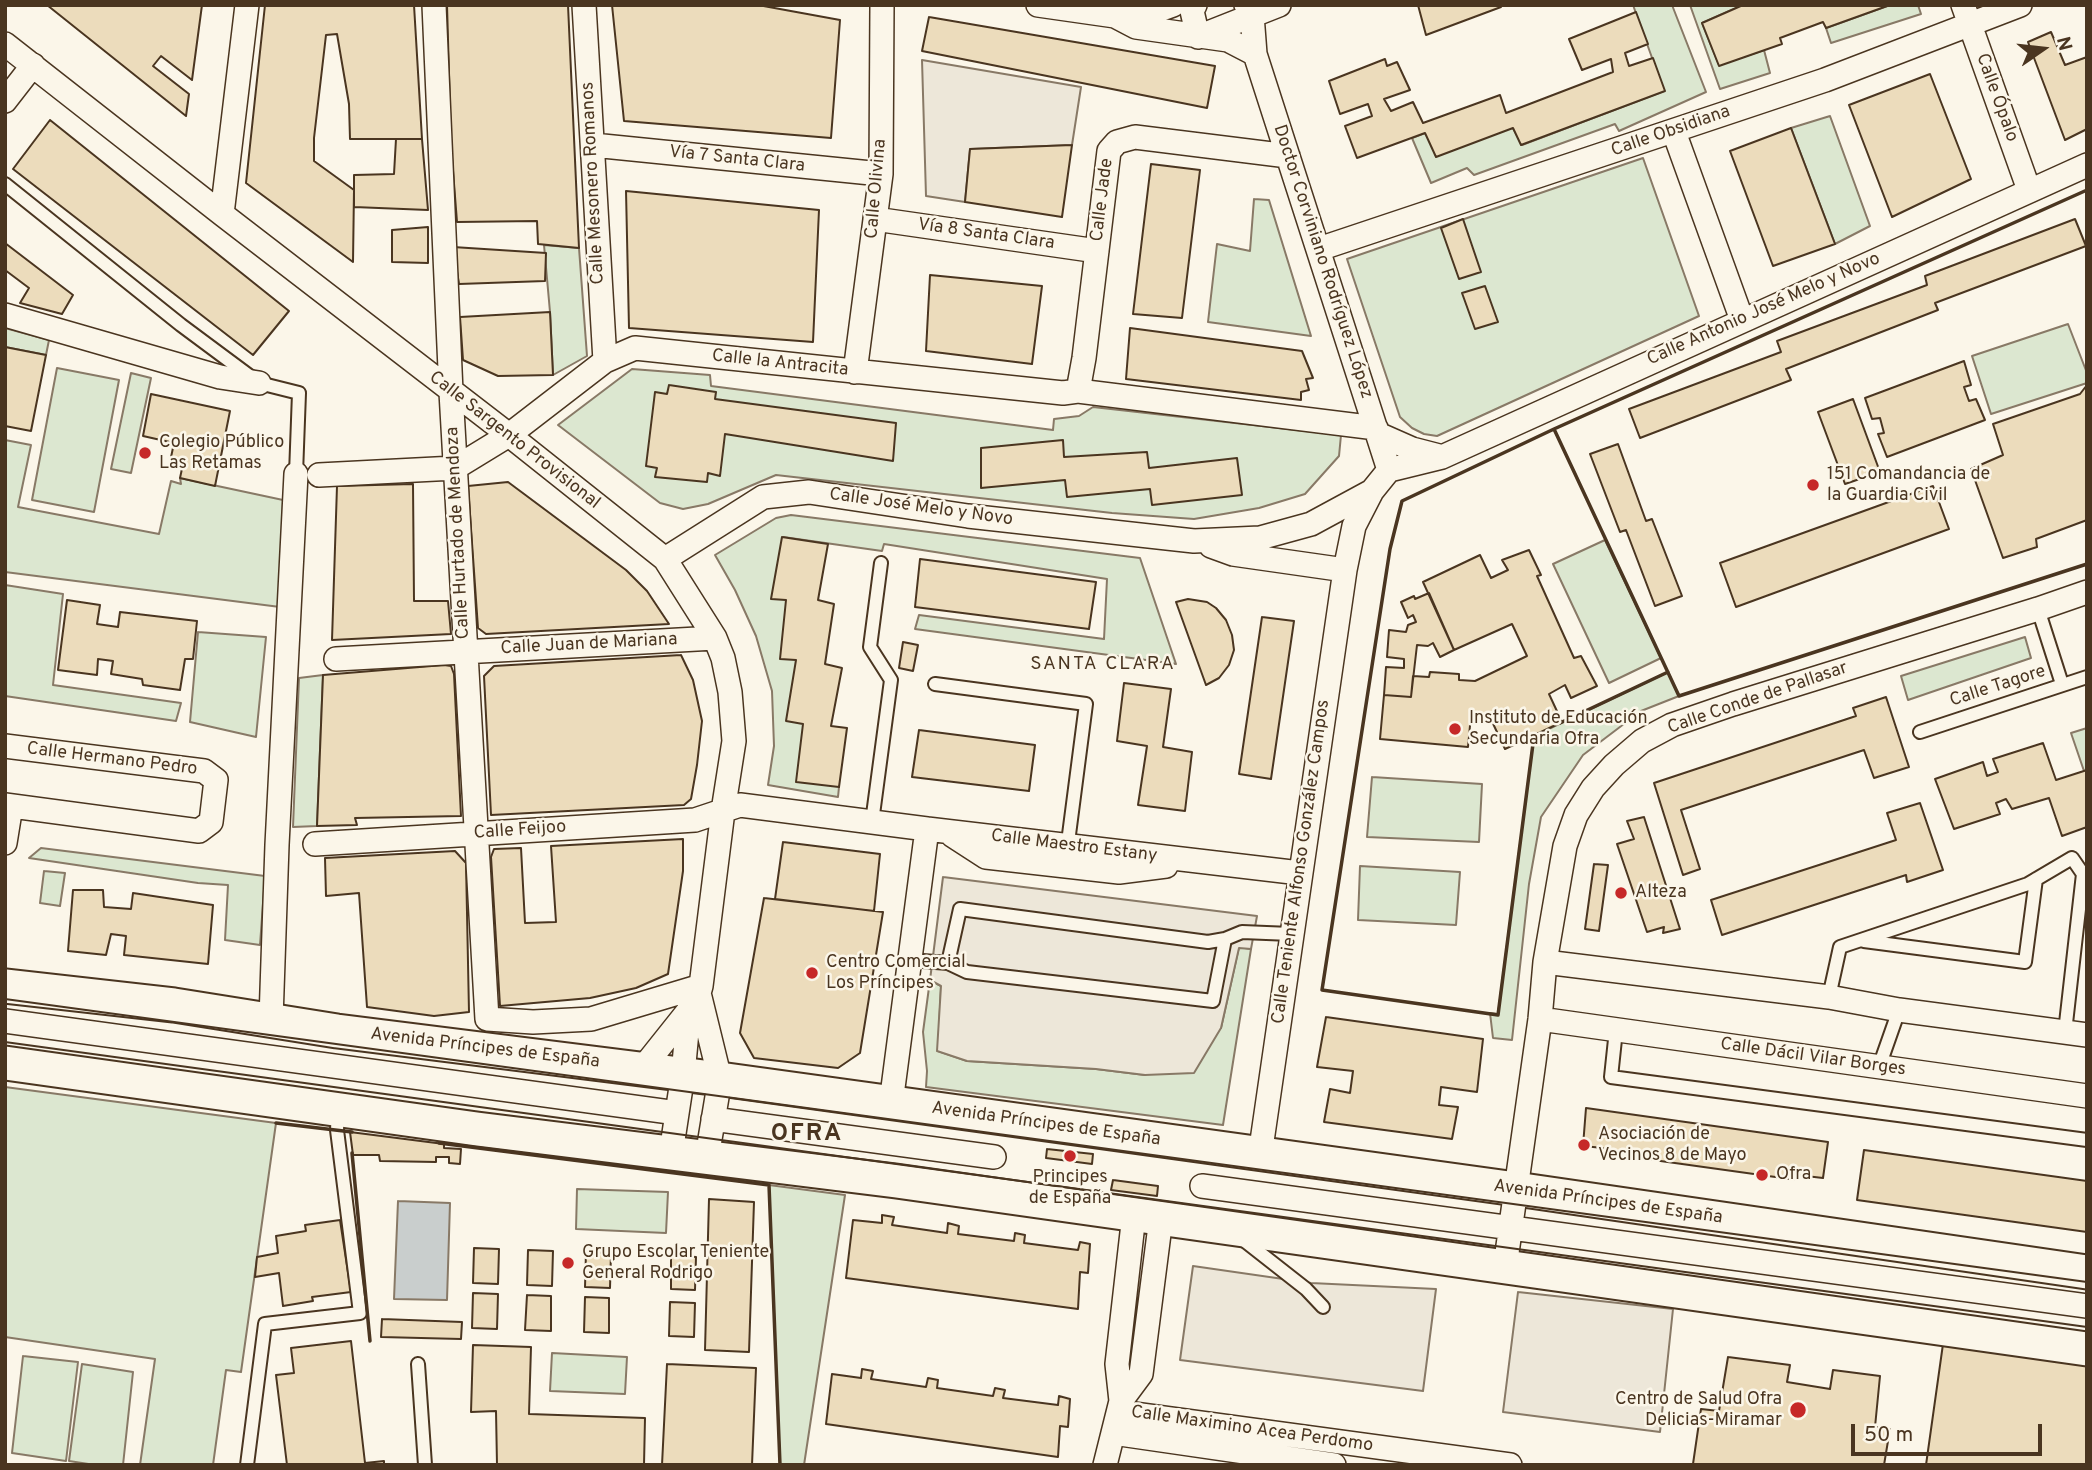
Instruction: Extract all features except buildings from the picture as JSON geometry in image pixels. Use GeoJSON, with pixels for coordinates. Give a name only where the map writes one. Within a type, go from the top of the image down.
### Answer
{"type":"FeatureCollection","features":[{"type":"Feature","properties":{"kind":"main road","name":"Avenida Príncipes de España"},"geometry":{"type":"LineString","coordinates":[[5,986],[720,1079],[1516,1189],[2087,1272]]}},
{"type":"Feature","properties":{"kind":"main road"},"geometry":{"type":"LineString","coordinates":[[5,1063],[909,1183],[2087,1349]]}},
{"type":"Feature","properties":{"kind":"street"},"geometry":{"type":"LineString","coordinates":[[222,214],[247,5]]}},
{"type":"Feature","properties":{"kind":"street","name":"Calle Hurtado de Mendoza"},"geometry":{"type":"LineString","coordinates":[[434,5],[451,392],[487,1019],[533,1022],[591,1019],[697,996]]}},
{"type":"Feature","properties":{"kind":"street","name":"Calle Mesonero Romanos"},"geometry":{"type":"LineString","coordinates":[[584,5],[606,361]]}},
{"type":"Feature","properties":{"kind":"street","name":"Calle Olivina"},"geometry":{"type":"LineString","coordinates":[[855,372],[881,174],[882,5]]}},
{"type":"Feature","properties":{"kind":"street"},"geometry":{"type":"LineString","coordinates":[[1038,5],[1115,16],[1151,13],[1173,5]]}},
{"type":"Feature","properties":{"kind":"street"},"geometry":{"type":"LineString","coordinates":[[1195,5],[1192,11],[1198,37]]}},
{"type":"Feature","properties":{"kind":"street"},"geometry":{"type":"LineString","coordinates":[[1198,37],[1249,10],[1279,5]]}},
{"type":"Feature","properties":{"kind":"street","name":"Calle Obsidiana"},"geometry":{"type":"LineString","coordinates":[[1319,249],[1825,80],[1966,14],[2020,5]]}},
{"type":"Feature","properties":{"kind":"street","name":"Doctor Corviniano Rodríguez López"},"geometry":{"type":"LineString","coordinates":[[1249,10],[1255,54],[1390,470]]}},
{"type":"Feature","properties":{"kind":"street","name":"Calle Ópalo"},"geometry":{"type":"LineString","coordinates":[[1966,14],[2029,190]]}},
{"type":"Feature","properties":{"kind":"street"},"geometry":{"type":"LineString","coordinates":[[1115,16],[1136,27],[1228,40],[1255,54]]}},
{"type":"Feature","properties":{"kind":"street","name":"Calle Sargento Provisional"},"geometry":{"type":"LineString","coordinates":[[5,44],[665,559],[716,638],[730,692],[734,741],[671,1153]]}},
{"type":"Feature","properties":{"kind":"street"},"geometry":{"type":"LineString","coordinates":[[5,102],[33,65]]}},
{"type":"Feature","properties":{"kind":"street"},"geometry":{"type":"LineString","coordinates":[[1674,132],[1742,320]]}},
{"type":"Feature","properties":{"kind":"street","name":"Calle Jade"},"geometry":{"type":"LineString","coordinates":[[1078,391],[1109,151],[1117,142],[1135,137],[1288,156]]}},
{"type":"Feature","properties":{"kind":"street","name":"Vía 7 Santa Clara"},"geometry":{"type":"LineString","coordinates":[[593,145],[881,174]]}},
{"type":"Feature","properties":{"kind":"street","name":"Calle Antonio José Melo y Novo"},"geometry":{"type":"LineString","coordinates":[[1390,470],[1442,457],[2087,165]]}},
{"type":"Feature","properties":{"kind":"street","name":"Vía 8 Santa Clara"},"geometry":{"type":"LineString","coordinates":[[875,219],[1097,251]]}},
{"type":"Feature","properties":{"kind":"street"},"geometry":{"type":"LineString","coordinates":[[5,315],[220,377],[259,383]]}},
{"type":"Feature","properties":{"kind":"street","name":"Calle la Antracita"},"geometry":{"type":"LineString","coordinates":[[456,468],[509,435],[606,361],[635,348],[1063,393],[1078,391],[1377,431]]}},
{"type":"Feature","properties":{"kind":"street"},"geometry":{"type":"LineString","coordinates":[[1377,431],[1422,453],[1442,457]]}},
{"type":"Feature","properties":{"kind":"street"},"geometry":{"type":"LineString","coordinates":[[271,1019],[278,819],[308,475],[456,468]]}},
{"type":"Feature","properties":{"kind":"street"},"geometry":{"type":"LineString","coordinates":[[1194,541],[1260,538],[1311,524],[1372,491],[1390,470]]}},
{"type":"Feature","properties":{"kind":"street","name":"Calle Teniente Alfonso González Campos"},"geometry":{"type":"LineString","coordinates":[[1260,1154],[1345,570],[1354,526],[1372,491]]}},
{"type":"Feature","properties":{"kind":"street","name":"Calle José Melo y Novo"},"geometry":{"type":"LineString","coordinates":[[665,559],[762,497],[809,492],[968,516],[1194,541]]}},
{"type":"Feature","properties":{"kind":"street"},"geometry":{"type":"LineString","coordinates":[[1194,541],[1233,554],[1345,570]]}},
{"type":"Feature","properties":{"kind":"street","name":"Calle Conde de Pallasar"},"geometry":{"type":"LineString","coordinates":[[1505,1267],[1540,1019],[1545,962],[1565,846],[1576,815],[1600,780],[1642,741],[1672,725],[2087,592]]}},
{"type":"Feature","properties":{"kind":"street","name":"Calle Juan de Mariana"},"geometry":{"type":"LineString","coordinates":[[336,659],[716,638]]}},
{"type":"Feature","properties":{"kind":"street","name":"Calle Hermano Pedro"},"geometry":{"type":"LineString","coordinates":[[5,746],[204,771],[216,779],[211,822],[198,831],[8,805]]}},
{"type":"Feature","properties":{"kind":"street","name":"Calle Maestro Estany"},"geometry":{"type":"LineString","coordinates":[[723,811],[740,804],[937,831],[1066,856],[1200,862],[1300,873]]}},
{"type":"Feature","properties":{"kind":"street"},"geometry":{"type":"LineString","coordinates":[[5,843],[8,805]]}},
{"type":"Feature","properties":{"kind":"street","name":"Calle Feijoo"},"geometry":{"type":"LineString","coordinates":[[315,844],[695,820],[723,811]]}},
{"type":"Feature","properties":{"kind":"street"},"geometry":{"type":"LineString","coordinates":[[891,1103],[910,960],[937,831]]}},
{"type":"Feature","properties":{"kind":"street"},"geometry":{"type":"LineString","coordinates":[[1545,962],[1829,997],[1899,1010],[2076,1034]]}},
{"type":"Feature","properties":{"kind":"street"},"geometry":{"type":"LineString","coordinates":[[642,1069],[697,996]]}},
{"type":"Feature","properties":{"kind":"street","name":"Calle Sargento Provisional"},"geometry":{"type":"LineString","coordinates":[[697,996],[720,1079],[707,1157]]}},
{"type":"Feature","properties":{"kind":"street","name":"Calle Dácil Vilar Borges"},"geometry":{"type":"LineString","coordinates":[[1540,1019],[2087,1096]]}},
{"type":"Feature","properties":{"kind":"street","name":"Avenida Príncipes de España"},"geometry":{"type":"LineString","coordinates":[[5,1021],[677,1114]]}},
{"type":"Feature","properties":{"kind":"street"},"geometry":{"type":"LineString","coordinates":[[713,1119],[994,1157]]}},
{"type":"Feature","properties":{"kind":"street","name":"Avenida Príncipes de España"},"geometry":{"type":"LineString","coordinates":[[1202,1186],[2087,1306]]}},
{"type":"Feature","properties":{"kind":"street"},"geometry":{"type":"LineString","coordinates":[[1105,1465],[1118,1415],[1117,1364],[1148,1217]]}},
{"type":"Feature","properties":{"kind":"street","name":"Calle Maximino Acea Perdomo"},"geometry":{"type":"LineString","coordinates":[[1118,1415],[1381,1456],[1510,1465]]}},
{"type":"Feature","properties":{"kind":"street","name":"Calle Maximino Acea Perdomo"},"geometry":{"type":"LineString","coordinates":[[1118,1415],[1334,1465]]}},
{"type":"Feature","properties":{"kind":"lane"},"geometry":{"type":"LineString","coordinates":[[5,184],[181,325],[259,383],[299,393],[308,475]]}},
{"type":"Feature","properties":{"kind":"lane"},"geometry":{"type":"LineString","coordinates":[[872,822],[891,680],[870,647],[881,563]]}},
{"type":"Feature","properties":{"kind":"lane"},"geometry":{"type":"LineString","coordinates":[[2038,609],[2062,684]]}},
{"type":"Feature","properties":{"kind":"lane","name":"Calle Tagore"},"geometry":{"type":"LineString","coordinates":[[1920,732],[2087,677]]}},
{"type":"Feature","properties":{"kind":"lane"},"geometry":{"type":"LineString","coordinates":[[935,684],[1086,704],[1066,856]]}},
{"type":"Feature","properties":{"kind":"lane"},"geometry":{"type":"LineString","coordinates":[[1829,997],[1840,947],[2028,884],[2072,858],[2083,874],[2076,1034]]}},
{"type":"Feature","properties":{"kind":"lane"},"geometry":{"type":"LineString","coordinates":[[1860,940],[2025,962],[2036,879]]}},
{"type":"Feature","properties":{"kind":"lane"},"geometry":{"type":"LineString","coordinates":[[947,963],[960,909],[1208,942],[1242,932],[1291,934]]}},
{"type":"Feature","properties":{"kind":"lane"},"geometry":{"type":"LineString","coordinates":[[910,960],[947,963],[967,972],[1213,1001],[1225,939]]}},
{"type":"Feature","properties":{"kind":"lane"},"geometry":{"type":"LineString","coordinates":[[1879,1067],[1899,1010]]}},
{"type":"Feature","properties":{"kind":"lane"},"geometry":{"type":"LineString","coordinates":[[1616,1030],[1611,1077],[2087,1140]]}},
{"type":"Feature","properties":{"kind":"lane"},"geometry":{"type":"LineString","coordinates":[[247,1465],[265,1324],[360,1313],[337,1130],[338,1109]]}},
{"type":"Feature","properties":{"kind":"lane"},"geometry":{"type":"LineString","coordinates":[[1227,1227],[1306,1289],[1323,1307]]}},
{"type":"Feature","properties":{"kind":"lane"},"geometry":{"type":"LineString","coordinates":[[418,1364],[425,1465]]}},
{"type":"Feature","properties":{"kind":"green space"},"geometry":{"type":"Polygon","coordinates":[[[1633,5],[1672,5],[1706,92],[1619,131],[1615,124],[1474,175],[1467,168],[1431,183],[1412,138],[1425,133],[1513,128],[1522,145],[1664,91],[1633,5]]]}},
{"type":"Feature","properties":{"kind":"green space"},"geometry":{"type":"Polygon","coordinates":[[[1690,5],[1743,5],[1702,23],[1719,65],[1764,50],[1770,73],[1720,89],[1690,5]]]}},
{"type":"Feature","properties":{"kind":"green space"},"geometry":{"type":"Polygon","coordinates":[[[1890,5],[1918,5],[1921,14],[1831,43],[1826,28],[1890,5]]]}},
{"type":"Feature","properties":{"kind":"green space"},"geometry":{"type":"Polygon","coordinates":[[[1830,116],[1870,226],[1835,244],[1791,128],[1830,116]]]}},
{"type":"Feature","properties":{"kind":"green space"},"geometry":{"type":"Polygon","coordinates":[[[1643,158],[1699,316],[1437,436],[1412,428],[1400,417],[1347,259],[1643,158]]]}},
{"type":"Feature","properties":{"kind":"green space"},"geometry":{"type":"Polygon","coordinates":[[[1254,199],[1269,200],[1311,336],[1208,322],[1217,244],[1250,251],[1254,199]]]}},
{"type":"Feature","properties":{"kind":"green space"},"geometry":{"type":"Polygon","coordinates":[[[544,245],[579,248],[587,356],[553,375],[550,312],[544,245]]]}},
{"type":"Feature","properties":{"kind":"green space"},"geometry":{"type":"Polygon","coordinates":[[[2068,324],[2087,373],[2087,383],[1991,414],[1972,356],[2068,324]]]}},
{"type":"Feature","properties":{"kind":"green space"},"geometry":{"type":"Polygon","coordinates":[[[5,328],[49,340],[46,355],[5,347],[5,328]]]}},
{"type":"Feature","properties":{"kind":"green space"},"geometry":{"type":"Polygon","coordinates":[[[57,368],[119,380],[94,512],[32,500],[57,368]]]}},
{"type":"Feature","properties":{"kind":"green space"},"geometry":{"type":"Polygon","coordinates":[[[632,369],[710,375],[711,386],[1053,430],[1054,419],[1079,416],[1093,407],[1341,435],[1339,456],[1305,494],[1259,508],[1194,519],[1112,513],[776,475],[708,504],[683,509],[660,503],[558,425],[632,369]]]}},
{"type":"Feature","properties":{"kind":"green space"},"geometry":{"type":"Polygon","coordinates":[[[131,373],[151,378],[131,473],[111,469],[131,373]]]}},
{"type":"Feature","properties":{"kind":"green space"},"geometry":{"type":"Polygon","coordinates":[[[5,440],[31,445],[18,507],[159,534],[171,481],[181,484],[180,478],[283,500],[280,607],[5,572],[5,440]]]}},
{"type":"Feature","properties":{"kind":"green space"},"geometry":{"type":"Polygon","coordinates":[[[791,515],[1140,558],[1176,664],[915,629],[919,615],[1104,639],[1107,579],[884,544],[882,551],[783,537],[796,660],[839,787],[838,797],[768,785],[774,746],[772,691],[756,636],[715,555],[776,518],[791,515]]]}},
{"type":"Feature","properties":{"kind":"green space"},"geometry":{"type":"Polygon","coordinates":[[[1605,540],[1661,658],[1609,683],[1553,564],[1605,540]]]}},
{"type":"Feature","properties":{"kind":"green space"},"geometry":{"type":"Polygon","coordinates":[[[5,585],[63,594],[53,685],[181,703],[176,721],[5,696],[5,585]]]}},
{"type":"Feature","properties":{"kind":"green space"},"geometry":{"type":"Polygon","coordinates":[[[198,632],[266,637],[256,737],[190,722],[198,632]]]}},
{"type":"Feature","properties":{"kind":"green space"},"geometry":{"type":"Polygon","coordinates":[[[2025,637],[2031,658],[1908,700],[1901,676],[2025,637]]]}},
{"type":"Feature","properties":{"kind":"green space"},"geometry":{"type":"Polygon","coordinates":[[[1668,672],[1679,696],[1641,711],[1583,755],[1541,817],[1529,884],[1512,1040],[1493,1038],[1490,1013],[1498,1014],[1534,736],[1668,672]]]}},
{"type":"Feature","properties":{"kind":"green space"},"geometry":{"type":"Polygon","coordinates":[[[323,675],[317,826],[293,827],[299,678],[323,675]]]}},
{"type":"Feature","properties":{"kind":"green space"},"geometry":{"type":"Polygon","coordinates":[[[2087,728],[2087,770],[2084,771],[2071,733],[2087,728]]]}},
{"type":"Feature","properties":{"kind":"green space"},"geometry":{"type":"Polygon","coordinates":[[[1372,777],[1482,784],[1479,842],[1367,837],[1372,777]]]}},
{"type":"Feature","properties":{"kind":"green space"},"geometry":{"type":"Polygon","coordinates":[[[41,848],[265,876],[260,945],[225,940],[228,885],[29,858],[41,848]]]}},
{"type":"Feature","properties":{"kind":"green space"},"geometry":{"type":"Polygon","coordinates":[[[1360,866],[1460,872],[1456,925],[1358,920],[1360,866]]]}},
{"type":"Feature","properties":{"kind":"green space"},"geometry":{"type":"Polygon","coordinates":[[[44,871],[65,873],[60,906],[40,903],[44,871]]]}},
{"type":"Feature","properties":{"kind":"green space"},"geometry":{"type":"Polygon","coordinates":[[[1239,947],[1251,949],[1223,1125],[926,1087],[923,1032],[930,980],[941,986],[938,1051],[967,1061],[1096,1069],[1145,1075],[1221,1028],[1239,947]]]}},
{"type":"Feature","properties":{"kind":"green space"},"geometry":{"type":"Polygon","coordinates":[[[5,1087],[276,1123],[241,1372],[226,1370],[213,1465],[140,1465],[155,1359],[5,1337],[5,1087]]]}},
{"type":"Feature","properties":{"kind":"green space"},"geometry":{"type":"Polygon","coordinates":[[[769,1185],[845,1195],[804,1465],[780,1465],[769,1185]]]}},
{"type":"Feature","properties":{"kind":"green space"},"geometry":{"type":"Polygon","coordinates":[[[577,1189],[668,1192],[666,1233],[576,1229],[577,1189]]]}},
{"type":"Feature","properties":{"kind":"green space"},"geometry":{"type":"Polygon","coordinates":[[[552,1353],[627,1357],[625,1394],[550,1391],[552,1353]]]}},
{"type":"Feature","properties":{"kind":"green space"},"geometry":{"type":"Polygon","coordinates":[[[23,1356],[78,1362],[66,1461],[12,1453],[23,1356]]]}},
{"type":"Feature","properties":{"kind":"green space"},"geometry":{"type":"Polygon","coordinates":[[[82,1364],[133,1372],[123,1465],[69,1461],[82,1364]]]}},
{"type":"Feature","properties":{"kind":"shaded area"},"geometry":{"type":"Polygon","coordinates":[[[922,60],[1081,87],[1072,145],[970,149],[965,202],[926,196],[922,60]]]}},
{"type":"Feature","properties":{"kind":"shaded area"},"geometry":{"type":"Polygon","coordinates":[[[943,877],[1257,916],[1251,949],[1239,948],[1221,1028],[1194,1073],[1145,1075],[1096,1069],[967,1061],[937,1051],[941,986],[930,980],[943,877]]]}},
{"type":"Feature","properties":{"kind":"shaded area"},"geometry":{"type":"Polygon","coordinates":[[[398,1201],[450,1203],[447,1300],[394,1299],[398,1201]]]}},
{"type":"Feature","properties":{"kind":"shaded area"},"geometry":{"type":"Polygon","coordinates":[[[1193,1266],[1311,1283],[1436,1289],[1423,1391],[1180,1360],[1193,1266]]]}},
{"type":"Feature","properties":{"kind":"shaded area"},"geometry":{"type":"Polygon","coordinates":[[[1518,1292],[1673,1309],[1660,1432],[1503,1412],[1518,1292]]]}},
{"type":"Feature","properties":{"kind":"tram line"},"geometry":{"type":"LineString","coordinates":[[5,999],[2087,1282]]}},
{"type":"Feature","properties":{"kind":"tram line"},"geometry":{"type":"LineString","coordinates":[[5,1042],[2087,1327]]}},
{"type":"Feature","properties":{"kind":"wall"},"geometry":{"type":"LineString","coordinates":[[1538,734],[1534,736],[1498,1015],[1322,990],[1390,549],[1402,501],[1554,429],[2087,190]]}},
{"type":"Feature","properties":{"kind":"wall"},"geometry":{"type":"LineString","coordinates":[[1554,429],[1679,696],[2087,564]]}},
{"type":"Feature","properties":{"kind":"wall"},"geometry":{"type":"LineString","coordinates":[[1560,723],[1668,672]]}},
{"type":"Feature","properties":{"kind":"wall"},"geometry":{"type":"LineString","coordinates":[[276,1123],[352,1132]]}},
{"type":"Feature","properties":{"kind":"wall"},"geometry":{"type":"LineString","coordinates":[[439,1143],[769,1185],[780,1465]]}},
{"type":"Feature","properties":{"kind":"wall"},"geometry":{"type":"LineString","coordinates":[[352,1153],[370,1341]]}},
{"type":"Feature","properties":{"kind":"place","name":"Colegio Público Las Retamas"},"geometry":{"type":"Point","coordinates":[145,453]}},
{"type":"Feature","properties":{"kind":"place","name":"151 Comandancia de la Guardia Civil"},"geometry":{"type":"Point","coordinates":[1813,485]}},
{"type":"Feature","properties":{"kind":"place","name":"Instituto de Educación Secundaria Ofra"},"geometry":{"type":"Point","coordinates":[1455,729]}},
{"type":"Feature","properties":{"kind":"place","name":"Alteza"},"geometry":{"type":"Point","coordinates":[1621,893]}},
{"type":"Feature","properties":{"kind":"place","name":"Centro Comercial Los Príncipes"},"geometry":{"type":"Point","coordinates":[812,973]}},
{"type":"Feature","properties":{"kind":"place","name":"Asociación de Vecinos 8 de Mayo"},"geometry":{"type":"Point","coordinates":[1584,1145]}},
{"type":"Feature","properties":{"kind":"place","name":"Principes de España"},"geometry":{"type":"Point","coordinates":[1070,1156]}},
{"type":"Feature","properties":{"kind":"place","name":"Ofra"},"geometry":{"type":"Point","coordinates":[1762,1175]}},
{"type":"Feature","properties":{"kind":"place","name":"Grupo Escolar Teniente General Rodrigo"},"geometry":{"type":"Point","coordinates":[568,1263]}},
{"type":"Feature","properties":{"kind":"place","name":"Centro de Salud Ofra Delicias-Miramar"},"geometry":{"type":"Point","coordinates":[1798,1410]}},
{"type":"Feature","properties":{"kind":"district","name":"SANTA CLARA"},"geometry":{"type":"Point","coordinates":[1103,665]}},
{"type":"Feature","properties":{"kind":"district","name":"OFRA"},"geometry":{"type":"Point","coordinates":[807,1135]}}]}
